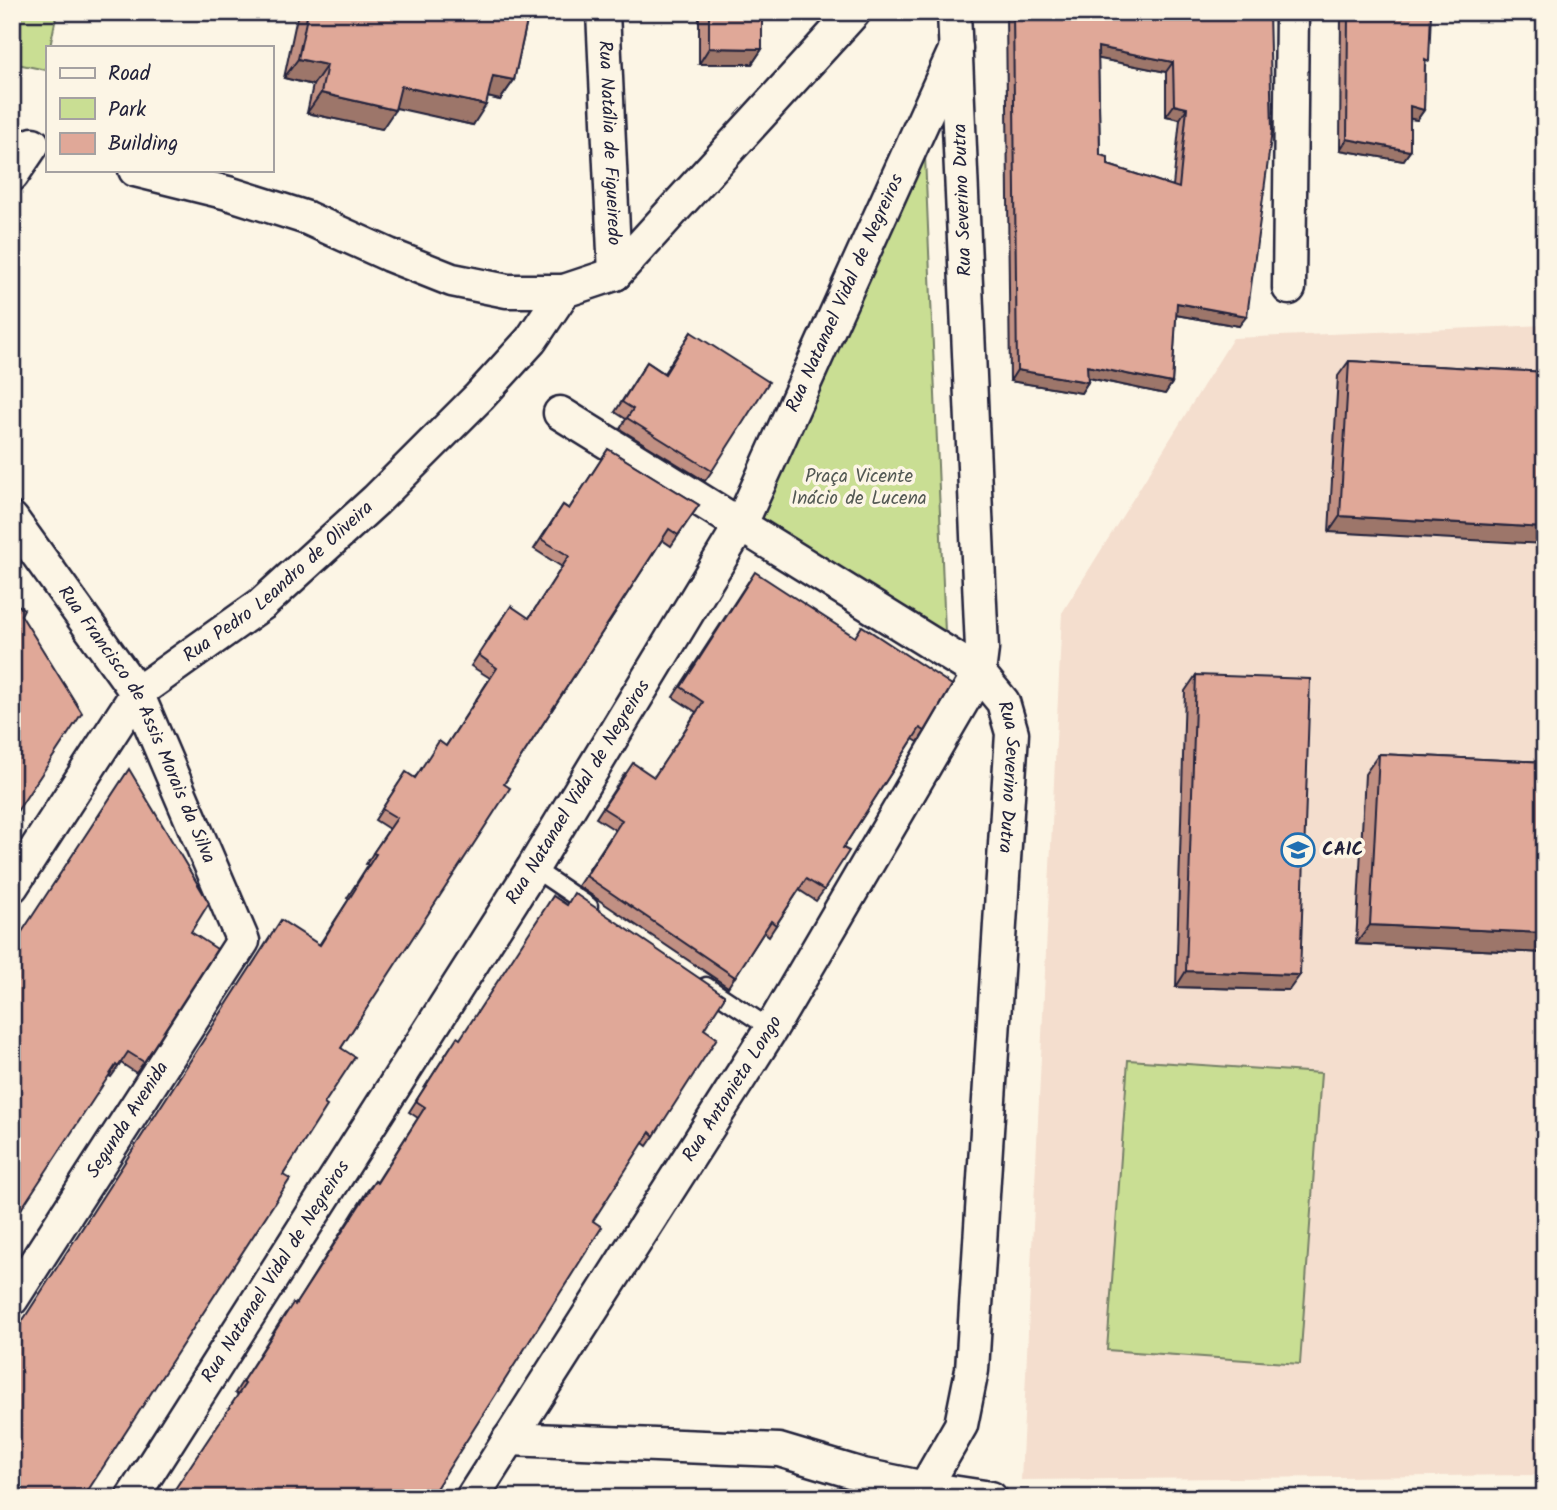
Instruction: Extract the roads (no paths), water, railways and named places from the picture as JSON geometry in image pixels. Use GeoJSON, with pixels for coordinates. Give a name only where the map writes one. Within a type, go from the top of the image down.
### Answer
{"type":"FeatureCollection","features":[{"type":"Feature","properties":{"kind":"street","name":"Rua Natália de Figueiredo"},"geometry":{"type":"LineString","coordinates":[[603,12],[615,274]]}},
{"type":"Feature","properties":{"kind":"street"},"geometry":{"type":"LineString","coordinates":[[143,172],[228,193],[307,218],[452,280],[507,291],[564,291],[615,274],[855,12]]}},
{"type":"Feature","properties":{"kind":"street","name":"Rua Severino Dutra"},"geometry":{"type":"LineString","coordinates":[[938,1494],[961,1425],[972,1370],[1012,733],[1003,702],[979,673],[982,649],[954,12]]}},
{"type":"Feature","properties":{"kind":"street"},"geometry":{"type":"LineString","coordinates":[[1289,288],[1292,12]]}},
{"type":"Feature","properties":{"kind":"street","name":"Rua Natanael Vidal de Negreiros"},"geometry":{"type":"LineString","coordinates":[[132,1498],[533,868],[740,526],[956,48]]}},
{"type":"Feature","properties":{"kind":"street"},"geometry":{"type":"LineString","coordinates":[[12,175],[31,144]]}},
{"type":"Feature","properties":{"kind":"street","name":"Rua Pedro Leandro de Oliveira"},"geometry":{"type":"LineString","coordinates":[[12,886],[136,693],[262,604],[376,500],[479,397],[531,340],[564,291]]}},
{"type":"Feature","properties":{"kind":"street"},"geometry":{"type":"LineString","coordinates":[[560,413],[979,673]]}},
{"type":"Feature","properties":{"kind":"street","name":"Rua Francisco de Assis Morais da Silva"},"geometry":{"type":"LineString","coordinates":[[12,519],[136,693],[243,941]]}},
{"type":"Feature","properties":{"kind":"street","name":"Rua Antonieta Longo"},"geometry":{"type":"LineString","coordinates":[[472,1498],[771,1029],[979,673]]}},
{"type":"Feature","properties":{"kind":"street","name":"Segunda Avenida"},"geometry":{"type":"LineString","coordinates":[[12,1299],[243,941]]}},
{"type":"Feature","properties":{"kind":"street"},"geometry":{"type":"LineString","coordinates":[[509,1439],[779,1450],[938,1494],[991,1498]]}},
{"type":"Feature","properties":{"kind":"lane"},"geometry":{"type":"LineString","coordinates":[[533,868],[601,914]]}},
{"type":"Feature","properties":{"kind":"lane"},"geometry":{"type":"LineString","coordinates":[[692,976],[771,1029]]}},
{"type":"Feature","properties":{"kind":"place","name":"CAIC"},"geometry":{"type":"Point","coordinates":[1298,850]}},
{"type":"Feature","properties":{"kind":"park label","name":"Praça Vicente Inácio de Lucena"},"geometry":{"type":"Point","coordinates":[859,488]}}]}
